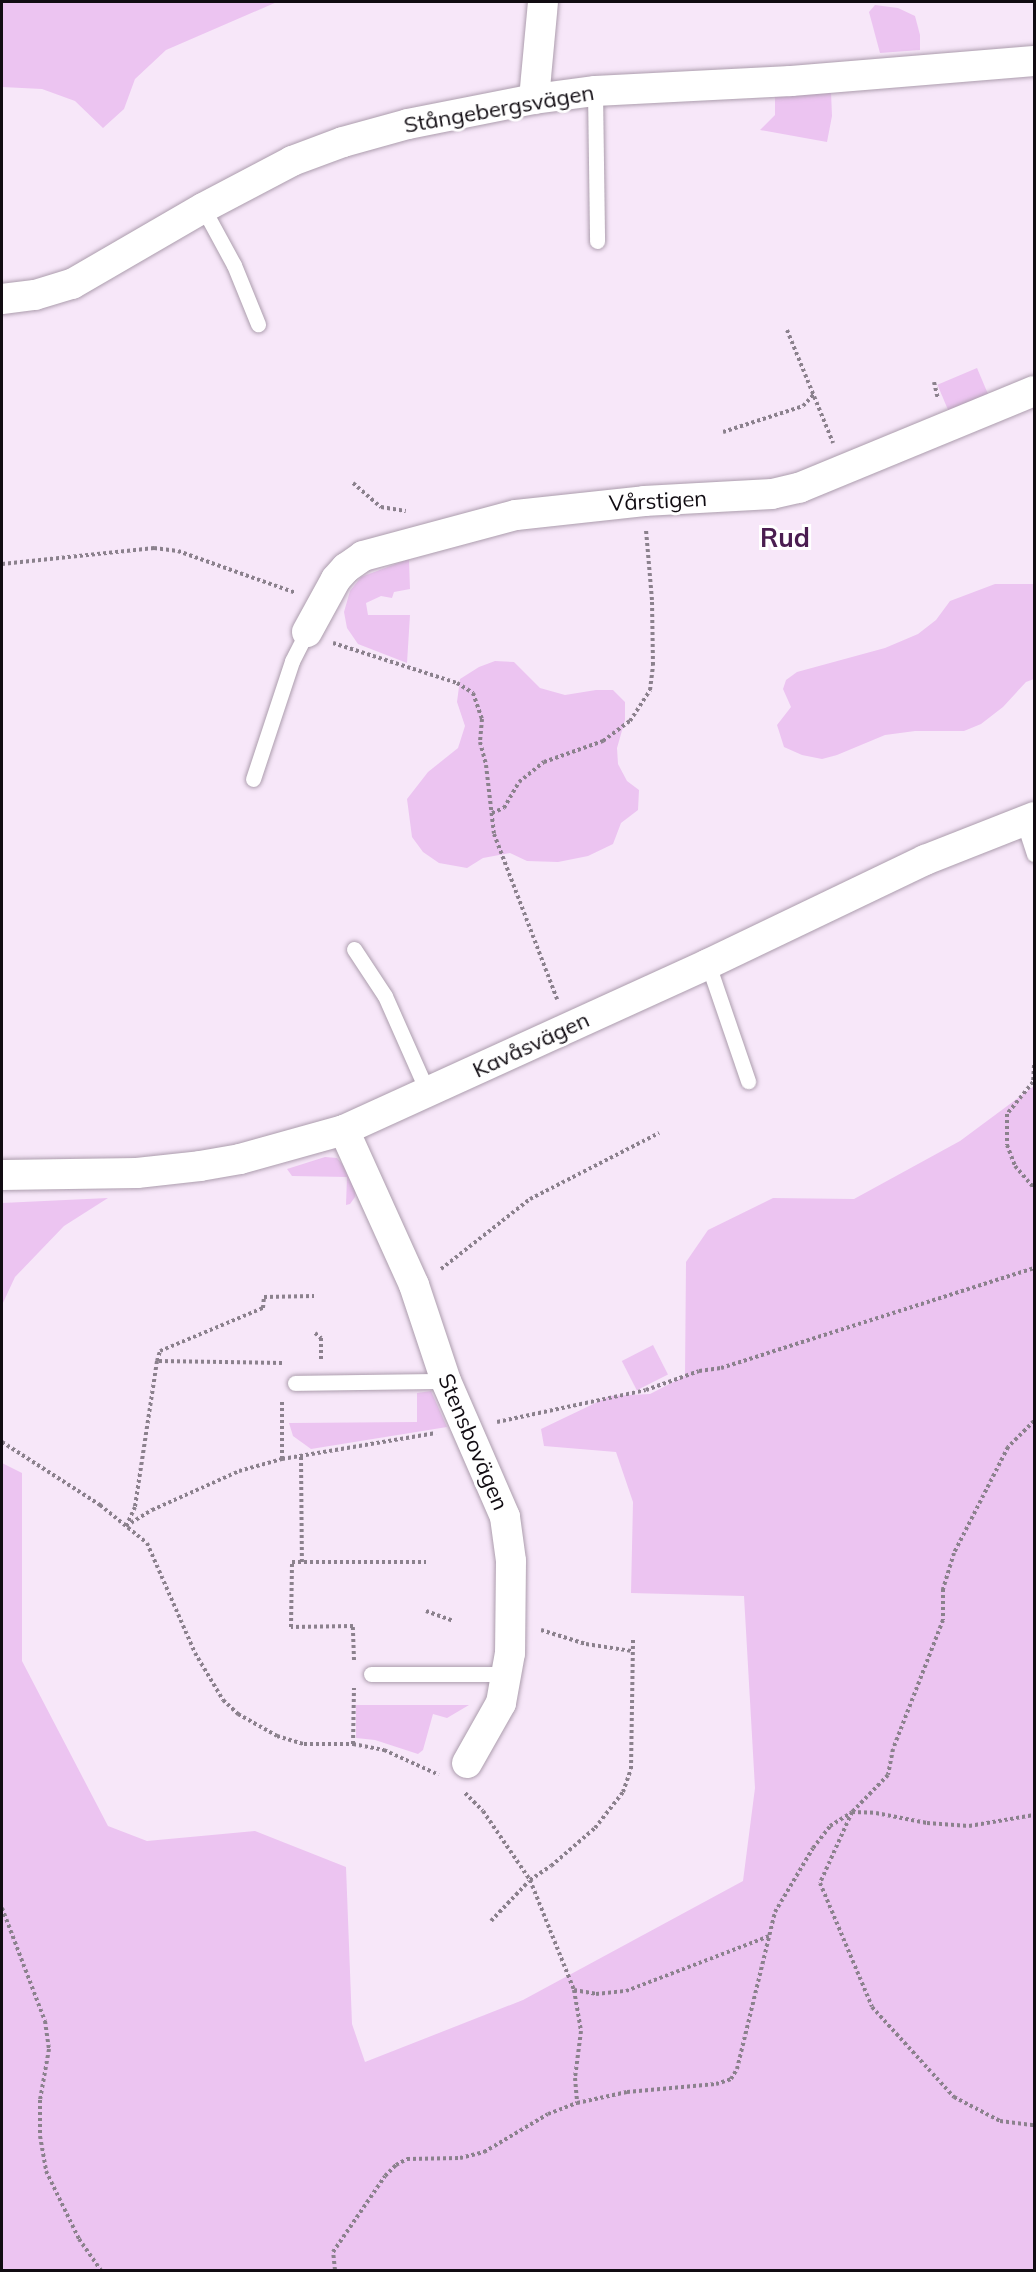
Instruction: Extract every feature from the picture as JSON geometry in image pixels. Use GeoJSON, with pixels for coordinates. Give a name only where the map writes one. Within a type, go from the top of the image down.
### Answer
{"type":"FeatureCollection","features":[{"type":"Feature","properties":{"kind":"street"},"geometry":{"type":"LineString","coordinates":[[534,99],[543,2]]}},
{"type":"Feature","properties":{"kind":"street","name":"Stångebergsvägen"},"geometry":{"type":"LineString","coordinates":[[2,299],[35,295],[72,284],[202,208],[292,161],[343,142],[408,124],[534,99],[595,91],[791,81],[1035,61]]}},
{"type":"Feature","properties":{"kind":"street","name":"Vårstigen"},"geometry":{"type":"LineString","coordinates":[[307,632],[322,602],[346,568],[363,556],[516,515],[644,501],[772,494],[799,488],[1035,391]]}},
{"type":"Feature","properties":{"kind":"street","name":"Kavåsvägen"},"geometry":{"type":"LineString","coordinates":[[2,1175],[124,1174],[200,1166],[240,1160],[344,1130],[708,964],[925,860],[1029,818]]}},
{"type":"Feature","properties":{"kind":"street","name":"Stensbovägen"},"geometry":{"type":"LineString","coordinates":[[344,1130],[414,1285],[446,1381],[505,1516],[511,1561],[511,1625],[506,1674],[501,1703],[468,1764]]}},
{"type":"Feature","properties":{"kind":"lane"},"geometry":{"type":"LineString","coordinates":[[595,91],[597,241]]}},
{"type":"Feature","properties":{"kind":"lane"},"geometry":{"type":"LineString","coordinates":[[202,208],[234,265],[258,324]]}},
{"type":"Feature","properties":{"kind":"lane"},"geometry":{"type":"LineString","coordinates":[[253,779],[292,661],[307,632]]}},
{"type":"Feature","properties":{"kind":"lane"},"geometry":{"type":"LineString","coordinates":[[1029,818],[1035,854]]}},
{"type":"Feature","properties":{"kind":"lane"},"geometry":{"type":"LineString","coordinates":[[354,949],[385,996],[428,1093]]}},
{"type":"Feature","properties":{"kind":"lane"},"geometry":{"type":"LineString","coordinates":[[708,964],[748,1081]]}},
{"type":"Feature","properties":{"kind":"lane"},"geometry":{"type":"LineString","coordinates":[[295,1383],[446,1381]]}},
{"type":"Feature","properties":{"kind":"lane"},"geometry":{"type":"LineString","coordinates":[[371,1674],[506,1674]]}},
{"type":"Feature","properties":{"kind":"path"},"geometry":{"type":"LineString","coordinates":[[787,330],[843,470]]}},
{"type":"Feature","properties":{"kind":"path"},"geometry":{"type":"LineString","coordinates":[[723,432],[803,406],[814,394]]}},
{"type":"Feature","properties":{"kind":"path"},"geometry":{"type":"LineString","coordinates":[[353,483],[381,507],[406,511]]}},
{"type":"Feature","properties":{"kind":"path"},"geometry":{"type":"LineString","coordinates":[[492,813],[504,808],[519,782],[544,762],[603,741],[630,721],[650,690],[653,665],[652,600],[644,501]]}},
{"type":"Feature","properties":{"kind":"path"},"geometry":{"type":"LineString","coordinates":[[2,564],[154,548],[178,551],[322,602]]}},
{"type":"Feature","properties":{"kind":"path"},"geometry":{"type":"LineString","coordinates":[[307,632],[349,650],[457,683],[473,693],[482,719],[480,742],[486,765],[497,844],[568,1027]]}},
{"type":"Feature","properties":{"kind":"path"},"geometry":{"type":"LineString","coordinates":[[1035,1065],[1033,1082],[1007,1114],[1007,1145],[1015,1166],[1035,1188]]}},
{"type":"Feature","properties":{"kind":"path"},"geometry":{"type":"LineString","coordinates":[[414,1285],[455,1260],[506,1215],[530,1199],[659,1133]]}},
{"type":"Feature","properties":{"kind":"path"},"geometry":{"type":"LineString","coordinates":[[314,1296],[264,1297],[263,1308],[160,1351],[135,1507],[126,1527],[152,1510],[221,1479],[282,1459],[373,1442],[468,1429],[646,1390],[1035,1268]]}},
{"type":"Feature","properties":{"kind":"path"},"geometry":{"type":"LineString","coordinates":[[315,1333],[321,1338],[321,1343]]}},
{"type":"Feature","properties":{"kind":"path"},"geometry":{"type":"LineString","coordinates":[[157,1361],[282,1362],[282,1372]]}},
{"type":"Feature","properties":{"kind":"path"},"geometry":{"type":"LineString","coordinates":[[282,1393],[282,1459]]}},
{"type":"Feature","properties":{"kind":"path"},"geometry":{"type":"LineString","coordinates":[[335,2271],[333,2252],[396,2165],[407,2159],[460,2158],[484,2152],[548,2114],[577,2103],[627,2092],[716,2084],[731,2079],[737,2069],[775,1912],[813,1848],[830,1826],[852,1812],[888,1775],[893,1749],[943,1620],[943,1589],[954,1553],[1008,1447],[1035,1421]]}},
{"type":"Feature","properties":{"kind":"path"},"geometry":{"type":"LineString","coordinates":[[301,1456],[302,1563]]}},
{"type":"Feature","properties":{"kind":"path"},"geometry":{"type":"LineString","coordinates":[[354,1665],[353,1626],[291,1627],[292,1563],[426,1562]]}},
{"type":"Feature","properties":{"kind":"path"},"geometry":{"type":"LineString","coordinates":[[426,1611],[453,1622]]}},
{"type":"Feature","properties":{"kind":"path"},"geometry":{"type":"LineString","coordinates":[[511,1625],[547,1631],[586,1644],[632,1651]]}},
{"type":"Feature","properties":{"kind":"path"},"geometry":{"type":"LineString","coordinates":[[353,1744],[354,1686]]}},
{"type":"Feature","properties":{"kind":"path"},"geometry":{"type":"LineString","coordinates":[[852,1812],[876,1813],[927,1823],[969,1826],[1035,1815]]}},
{"type":"Feature","properties":{"kind":"path"},"geometry":{"type":"LineString","coordinates":[[852,1812],[820,1882],[872,2007],[954,2097],[1000,2121],[1035,2125]]}},
{"type":"Feature","properties":{"kind":"path"},"geometry":{"type":"LineString","coordinates":[[491,1921],[530,1880],[574,1990],[580,2031],[575,2078],[577,2103]]}},
{"type":"Feature","properties":{"kind":"path"},"geometry":{"type":"LineString","coordinates":[[2,1908],[45,2021],[49,2049],[40,2100],[40,2136],[46,2171],[79,2239],[101,2271]]}},
{"type":"Feature","properties":{"kind":"path"},"geometry":{"type":"LineString","coordinates":[[574,1990],[596,1994],[626,1991],[769,1936]]}},
{"type":"Feature","properties":{"kind":"shaded area"},"geometry":{"type":"Polygon","coordinates":[[[2,2],[277,2],[166,50],[135,79],[124,109],[103,128],[75,101],[42,89],[2,87],[2,2]]]}},
{"type":"Feature","properties":{"kind":"shaded area"},"geometry":{"type":"Polygon","coordinates":[[[875,5],[898,8],[915,16],[920,35],[920,50],[880,53],[869,12],[875,5]]]}},
{"type":"Feature","properties":{"kind":"shaded area"},"geometry":{"type":"Polygon","coordinates":[[[831,92],[832,116],[827,142],[760,130],[775,115],[775,93],[831,92]]]}},
{"type":"Feature","properties":{"kind":"shaded area"},"geometry":{"type":"Polygon","coordinates":[[[977,368],[990,398],[950,415],[937,385],[977,368]]]}},
{"type":"Feature","properties":{"kind":"shaded area"},"geometry":{"type":"Polygon","coordinates":[[[409,559],[410,589],[394,592],[392,598],[381,596],[366,603],[368,615],[410,615],[407,663],[358,644],[347,628],[344,612],[350,591],[361,577],[409,559]]]}},
{"type":"Feature","properties":{"kind":"shaded area"},"geometry":{"type":"Polygon","coordinates":[[[995,584],[1034,584],[1034,679],[1026,682],[1003,707],[981,724],[964,731],[915,731],[885,735],[822,759],[802,755],[784,747],[777,725],[791,707],[783,689],[786,680],[797,672],[885,648],[918,634],[936,620],[950,601],[995,584]]]}},
{"type":"Feature","properties":{"kind":"shaded area"},"geometry":{"type":"Polygon","coordinates":[[[495,661],[514,662],[540,688],[565,695],[613,690],[625,702],[625,720],[617,748],[618,764],[627,781],[639,790],[638,810],[621,823],[613,844],[588,856],[558,862],[527,861],[510,853],[483,858],[467,868],[439,863],[423,852],[412,837],[407,799],[428,772],[458,748],[465,726],[457,702],[460,679],[479,667],[495,661]]]}},
{"type":"Feature","properties":{"kind":"shaded area"},"geometry":{"type":"Polygon","coordinates":[[[1034,1086],[1034,2270],[2,2270],[2,1463],[22,1473],[22,1661],[108,1826],[147,1841],[255,1831],[346,1867],[352,2024],[365,2062],[523,2000],[743,1881],[755,1788],[744,1596],[631,1593],[633,1502],[616,1452],[544,1446],[541,1429],[610,1396],[650,1394],[685,1376],[686,1262],[708,1230],[773,1198],[854,1199],[960,1141],[1034,1086]]]}},
{"type":"Feature","properties":{"kind":"shaded area"},"geometry":{"type":"Polygon","coordinates":[[[325,1157],[337,1158],[356,1189],[355,1197],[350,1204],[346,1205],[347,1177],[292,1176],[287,1169],[325,1157]]]}},
{"type":"Feature","properties":{"kind":"shaded area"},"geometry":{"type":"Polygon","coordinates":[[[108,1198],[64,1226],[15,1277],[2,1305],[2,1203],[108,1198]]]}},
{"type":"Feature","properties":{"kind":"shaded area"},"geometry":{"type":"Polygon","coordinates":[[[653,1345],[668,1374],[637,1390],[622,1361],[653,1345]]]}},
{"type":"Feature","properties":{"kind":"shaded area"},"geometry":{"type":"Polygon","coordinates":[[[431,1391],[447,1427],[311,1449],[293,1436],[289,1423],[417,1422],[417,1393],[431,1391]]]}},
{"type":"Feature","properties":{"kind":"shaded area"},"geometry":{"type":"Polygon","coordinates":[[[356,1705],[469,1705],[447,1718],[433,1714],[423,1750],[418,1754],[375,1740],[356,1738],[356,1705]]]}},
{"type":"Feature","properties":{"kind":"district","name":"Rud"},"geometry":{"type":"Point","coordinates":[785,538]}}]}
